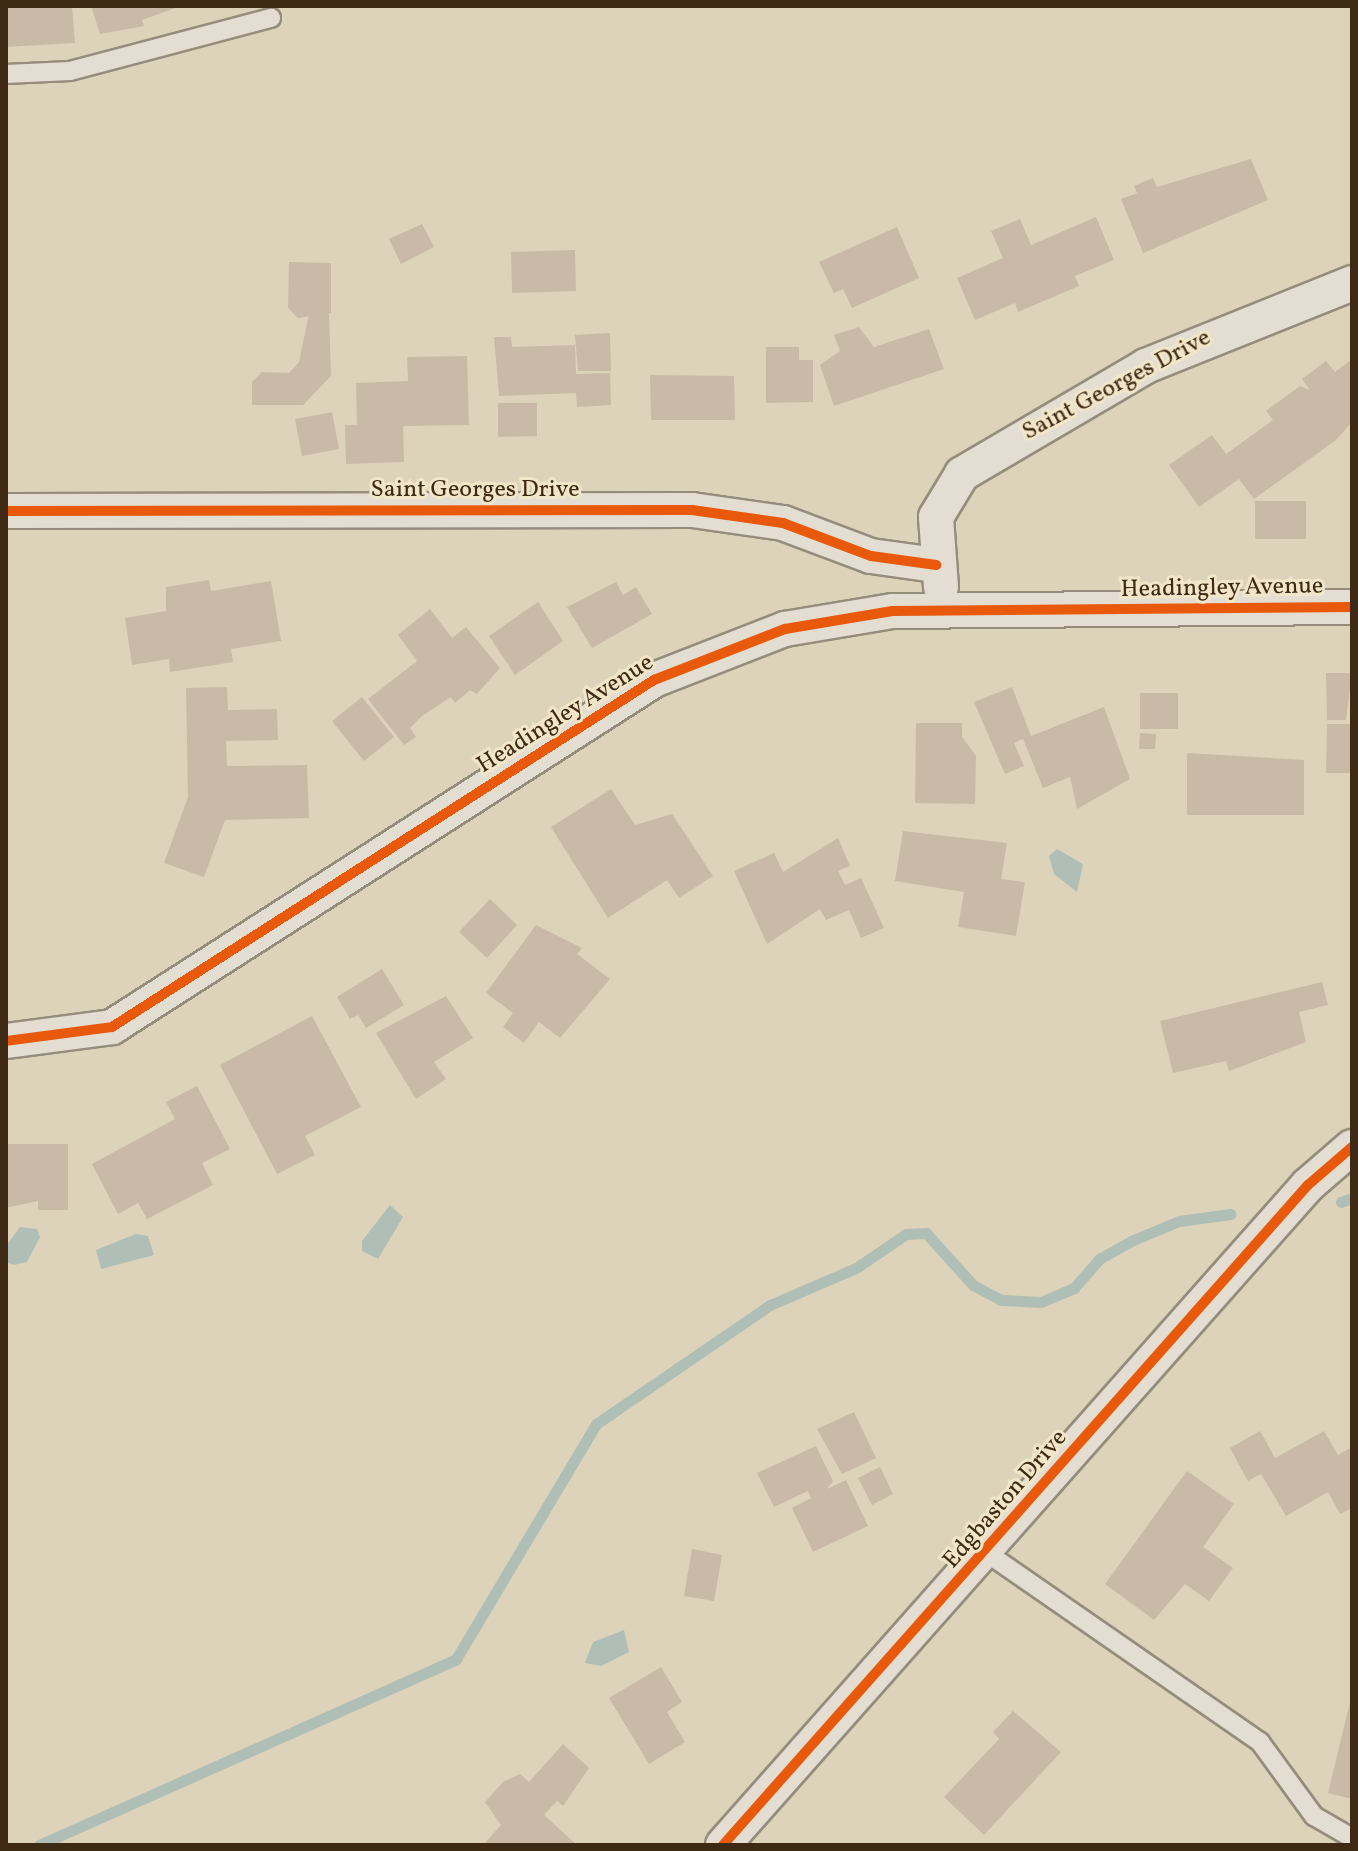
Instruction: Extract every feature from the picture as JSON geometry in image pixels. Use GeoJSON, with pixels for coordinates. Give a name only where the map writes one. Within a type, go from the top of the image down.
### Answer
{"type":"FeatureCollection","features":[{"type":"Feature","properties":{"kind":"street","name":"Saint Georges Drive"},"geometry":{"type":"LineString","coordinates":[[6,511],[692,510],[753,516],[871,556],[936,565],[936,517],[962,474],[1146,366],[1352,283]]}},
{"type":"Feature","properties":{"kind":"street"},"geometry":{"type":"LineString","coordinates":[[936,565],[945,611]]}},
{"type":"Feature","properties":{"kind":"street","name":"Headingley Avenue"},"geometry":{"type":"LineString","coordinates":[[6,1041],[112,1027],[161,1000],[654,680],[714,652],[832,618],[945,611],[1352,607]]}},
{"type":"Feature","properties":{"kind":"street","name":"Edgbaston Drive"},"geometry":{"type":"LineString","coordinates":[[723,1845],[987,1553],[1308,1185],[1352,1147]]}},
{"type":"Feature","properties":{"kind":"lane"},"geometry":{"type":"LineString","coordinates":[[6,74],[70,71],[271,18]]}},
{"type":"Feature","properties":{"kind":"lane"},"geometry":{"type":"LineString","coordinates":[[987,1553],[1260,1742],[1314,1816],[1352,1838]]}},
{"type":"Feature","properties":{"kind":"shaded area"},"geometry":{"type":"Polygon","coordinates":[[[1057,849],[1083,864],[1077,892],[1054,874],[1049,856],[1057,849]]]}},
{"type":"Feature","properties":{"kind":"shaded area"},"geometry":{"type":"Polygon","coordinates":[[[390,1205],[403,1217],[378,1259],[362,1251],[362,1241],[390,1205]]]}},
{"type":"Feature","properties":{"kind":"shaded area"},"geometry":{"type":"Polygon","coordinates":[[[20,1227],[37,1229],[40,1237],[27,1262],[14,1265],[6,1262],[6,1246],[20,1227]]]}},
{"type":"Feature","properties":{"kind":"shaded area"},"geometry":{"type":"Polygon","coordinates":[[[136,1234],[148,1236],[154,1255],[101,1269],[96,1250],[136,1234]]]}},
{"type":"Feature","properties":{"kind":"shaded area"},"geometry":{"type":"Polygon","coordinates":[[[624,1630],[629,1652],[601,1666],[585,1663],[593,1642],[624,1630]]]}},
{"type":"Feature","properties":{"kind":"building"},"geometry":{"type":"Polygon","coordinates":[[[6,6],[72,6],[75,43],[6,47],[6,6]]]}},
{"type":"Feature","properties":{"kind":"building"},"geometry":{"type":"Polygon","coordinates":[[[91,6],[181,6],[142,20],[144,26],[100,34],[91,6]]]}},
{"type":"Feature","properties":{"kind":"building"},"geometry":{"type":"Polygon","coordinates":[[[1251,159],[1268,200],[1143,253],[1121,199],[1137,193],[1134,186],[1153,178],[1157,187],[1251,159]]]}},
{"type":"Feature","properties":{"kind":"building"},"geometry":{"type":"Polygon","coordinates":[[[1096,217],[1114,260],[1075,276],[1079,286],[1018,312],[1015,303],[975,320],[957,278],[1003,258],[991,231],[1020,219],[1031,245],[1096,217]]]}},
{"type":"Feature","properties":{"kind":"building"},"geometry":{"type":"Polygon","coordinates":[[[422,224],[434,247],[401,264],[389,239],[422,224]]]}},
{"type":"Feature","properties":{"kind":"building"},"geometry":{"type":"Polygon","coordinates":[[[897,227],[919,278],[852,308],[843,289],[834,293],[819,262],[897,227]]]}},
{"type":"Feature","properties":{"kind":"building"},"geometry":{"type":"Polygon","coordinates":[[[575,250],[576,291],[512,293],[511,252],[575,250]]]}},
{"type":"Feature","properties":{"kind":"building"},"geometry":{"type":"Polygon","coordinates":[[[289,262],[331,263],[331,313],[298,318],[288,308],[289,262]]]}},
{"type":"Feature","properties":{"kind":"building"},"geometry":{"type":"Polygon","coordinates":[[[329,313],[331,376],[303,405],[252,405],[252,382],[262,372],[289,373],[299,362],[309,314],[329,313]]]}},
{"type":"Feature","properties":{"kind":"building"},"geometry":{"type":"Polygon","coordinates":[[[859,327],[874,347],[929,329],[944,369],[834,406],[820,365],[840,351],[834,335],[859,327]]]}},
{"type":"Feature","properties":{"kind":"building"},"geometry":{"type":"Polygon","coordinates":[[[610,333],[611,371],[578,371],[575,335],[610,333]]]}},
{"type":"Feature","properties":{"kind":"building"},"geometry":{"type":"Polygon","coordinates":[[[494,337],[511,337],[512,347],[575,345],[576,374],[610,373],[611,405],[577,407],[576,393],[499,396],[494,337]]]}},
{"type":"Feature","properties":{"kind":"building"},"geometry":{"type":"Polygon","coordinates":[[[766,347],[799,347],[799,360],[813,360],[813,402],[766,403],[766,347]]]}},
{"type":"Feature","properties":{"kind":"building"},"geometry":{"type":"Polygon","coordinates":[[[467,356],[469,425],[403,426],[404,462],[346,464],[345,425],[357,425],[356,383],[408,381],[407,357],[467,356]]]}},
{"type":"Feature","properties":{"kind":"building"},"geometry":{"type":"Polygon","coordinates":[[[1352,359],[1352,422],[1336,440],[1254,499],[1239,479],[1199,507],[1169,465],[1212,435],[1226,454],[1273,420],[1266,411],[1300,386],[1310,390],[1302,379],[1326,361],[1335,372],[1352,359]]]}},
{"type":"Feature","properties":{"kind":"building"},"geometry":{"type":"Polygon","coordinates":[[[650,375],[734,376],[735,420],[651,420],[650,375]]]}},
{"type":"Feature","properties":{"kind":"building"},"geometry":{"type":"Polygon","coordinates":[[[498,403],[537,403],[537,436],[498,437],[498,403]]]}},
{"type":"Feature","properties":{"kind":"building"},"geometry":{"type":"Polygon","coordinates":[[[332,412],[339,449],[302,456],[295,419],[332,412]]]}},
{"type":"Feature","properties":{"kind":"building"},"geometry":{"type":"Polygon","coordinates":[[[1255,501],[1306,501],[1306,539],[1255,539],[1255,501]]]}},
{"type":"Feature","properties":{"kind":"building"},"geometry":{"type":"Polygon","coordinates":[[[209,580],[211,591],[271,581],[281,641],[231,649],[233,662],[170,672],[169,659],[132,665],[125,618],[166,611],[166,587],[209,580]]]}},
{"type":"Feature","properties":{"kind":"building"},"geometry":{"type":"Polygon","coordinates":[[[616,582],[623,595],[636,587],[652,614],[592,648],[567,607],[616,582]]]}},
{"type":"Feature","properties":{"kind":"building"},"geometry":{"type":"Polygon","coordinates":[[[538,602],[563,641],[515,675],[489,636],[538,602]]]}},
{"type":"Feature","properties":{"kind":"building"},"geometry":{"type":"Polygon","coordinates":[[[430,609],[452,638],[466,627],[500,668],[477,694],[470,690],[455,703],[451,697],[422,716],[410,728],[416,737],[404,745],[368,699],[417,661],[398,635],[430,609]]]}},
{"type":"Feature","properties":{"kind":"building"},"geometry":{"type":"Polygon","coordinates":[[[1326,673],[1352,673],[1346,720],[1327,720],[1326,673]]]}},
{"type":"Feature","properties":{"kind":"building"},"geometry":{"type":"Polygon","coordinates":[[[227,687],[228,710],[277,709],[278,740],[226,741],[227,766],[307,765],[309,818],[225,820],[204,877],[164,863],[188,797],[186,688],[227,687]]]}},
{"type":"Feature","properties":{"kind":"building"},"geometry":{"type":"Polygon","coordinates":[[[1012,687],[1031,736],[1104,707],[1130,779],[1077,809],[1070,777],[1043,788],[1023,739],[1014,743],[1024,766],[1005,774],[974,702],[1012,687]]]}},
{"type":"Feature","properties":{"kind":"building"},"geometry":{"type":"Polygon","coordinates":[[[1140,693],[1178,693],[1178,729],[1140,729],[1140,693]]]}},
{"type":"Feature","properties":{"kind":"building"},"geometry":{"type":"Polygon","coordinates":[[[362,697],[394,737],[364,761],[332,721],[362,697]]]}},
{"type":"Feature","properties":{"kind":"building"},"geometry":{"type":"Polygon","coordinates":[[[916,723],[962,723],[962,737],[976,756],[975,804],[915,803],[916,723]]]}},
{"type":"Feature","properties":{"kind":"building"},"geometry":{"type":"Polygon","coordinates":[[[1327,724],[1352,724],[1352,773],[1326,773],[1327,724]]]}},
{"type":"Feature","properties":{"kind":"building"},"geometry":{"type":"Polygon","coordinates":[[[1140,733],[1156,734],[1155,749],[1139,749],[1140,733]]]}},
{"type":"Feature","properties":{"kind":"building"},"geometry":{"type":"Polygon","coordinates":[[[1187,753],[1304,760],[1304,815],[1187,815],[1187,753]]]}},
{"type":"Feature","properties":{"kind":"building"},"geometry":{"type":"Polygon","coordinates":[[[611,789],[635,825],[672,814],[713,876],[679,898],[667,880],[608,918],[551,827],[611,789]]]}},
{"type":"Feature","properties":{"kind":"building"},"geometry":{"type":"Polygon","coordinates":[[[903,831],[1007,843],[1001,879],[1025,882],[1016,936],[958,927],[964,892],[895,881],[903,831]]]}},
{"type":"Feature","properties":{"kind":"building"},"geometry":{"type":"Polygon","coordinates":[[[838,838],[850,866],[838,871],[845,885],[861,878],[884,928],[861,938],[849,910],[826,920],[820,909],[767,944],[734,871],[774,853],[783,872],[838,838]]]}},
{"type":"Feature","properties":{"kind":"building"},"geometry":{"type":"Polygon","coordinates":[[[490,899],[517,925],[487,958],[459,932],[490,899]]]}},
{"type":"Feature","properties":{"kind":"building"},"geometry":{"type":"Polygon","coordinates":[[[536,925],[582,948],[577,954],[610,979],[560,1038],[539,1022],[524,1043],[503,1027],[513,1013],[486,993],[536,925]]]}},
{"type":"Feature","properties":{"kind":"building"},"geometry":{"type":"Polygon","coordinates":[[[382,969],[404,1005],[366,1028],[358,1015],[350,1019],[337,997],[382,969]]]}},
{"type":"Feature","properties":{"kind":"building"},"geometry":{"type":"Polygon","coordinates":[[[1322,982],[1328,1005],[1299,1012],[1306,1042],[1229,1071],[1226,1061],[1173,1073],[1160,1021],[1322,982]]]}},
{"type":"Feature","properties":{"kind":"building"},"geometry":{"type":"Polygon","coordinates":[[[446,996],[473,1038],[434,1062],[446,1079],[416,1099],[376,1033],[446,996]]]}},
{"type":"Feature","properties":{"kind":"building"},"geometry":{"type":"Polygon","coordinates":[[[312,1016],[361,1107],[305,1136],[315,1155],[277,1174],[220,1065],[312,1016]]]}},
{"type":"Feature","properties":{"kind":"building"},"geometry":{"type":"Polygon","coordinates":[[[197,1086],[230,1149],[202,1163],[213,1185],[147,1219],[138,1203],[118,1214],[92,1164],[175,1119],[166,1102],[197,1086]]]}},
{"type":"Feature","properties":{"kind":"building"},"geometry":{"type":"Polygon","coordinates":[[[6,1144],[68,1144],[68,1210],[38,1210],[38,1201],[6,1208],[6,1144]]]}},
{"type":"Feature","properties":{"kind":"building"},"geometry":{"type":"Polygon","coordinates":[[[854,1412],[876,1458],[842,1474],[817,1429],[854,1412]]]}},
{"type":"Feature","properties":{"kind":"building"},"geometry":{"type":"Polygon","coordinates":[[[1260,1431],[1275,1458],[1324,1431],[1338,1455],[1352,1447],[1352,1508],[1340,1514],[1328,1492],[1286,1516],[1261,1474],[1248,1481],[1230,1448],[1260,1431]]]}},
{"type":"Feature","properties":{"kind":"building"},"geometry":{"type":"Polygon","coordinates":[[[816,1446],[833,1481],[827,1489],[846,1480],[868,1526],[813,1552],[792,1508],[811,1498],[808,1491],[774,1507],[757,1473],[816,1446]]]}},
{"type":"Feature","properties":{"kind":"building"},"geometry":{"type":"Polygon","coordinates":[[[880,1467],[893,1494],[872,1505],[858,1478],[880,1467]]]}},
{"type":"Feature","properties":{"kind":"building"},"geometry":{"type":"Polygon","coordinates":[[[1187,1471],[1234,1504],[1203,1547],[1233,1568],[1209,1601],[1185,1584],[1154,1620],[1105,1584],[1187,1471]]]}},
{"type":"Feature","properties":{"kind":"building"},"geometry":{"type":"Polygon","coordinates":[[[692,1549],[722,1555],[714,1601],[684,1596],[692,1549]]]}},
{"type":"Feature","properties":{"kind":"building"},"geometry":{"type":"Polygon","coordinates":[[[661,1667],[682,1702],[667,1712],[685,1742],[649,1764],[609,1698],[661,1667]]]}},
{"type":"Feature","properties":{"kind":"building"},"geometry":{"type":"Polygon","coordinates":[[[1352,1698],[1352,1799],[1328,1793],[1352,1698]]]}},
{"type":"Feature","properties":{"kind":"building"},"geometry":{"type":"Polygon","coordinates":[[[1013,1711],[1061,1752],[984,1835],[944,1797],[999,1739],[993,1732],[1013,1711]]]}},
{"type":"Feature","properties":{"kind":"building"},"geometry":{"type":"Polygon","coordinates":[[[563,1744],[589,1768],[563,1806],[557,1801],[544,1815],[577,1845],[483,1845],[501,1825],[485,1802],[503,1782],[520,1774],[529,1782],[563,1744]]]}},
{"type":"Feature","properties":{"kind":"waterway"},"geometry":{"type":"LineString","coordinates":[[1341,1202],[1352,1198]]}},
{"type":"Feature","properties":{"kind":"waterway"},"geometry":{"type":"LineString","coordinates":[[39,1845],[456,1659],[596,1424],[770,1305],[856,1268],[906,1234],[926,1233],[973,1285],[1001,1300],[1041,1302],[1074,1288],[1099,1259],[1131,1241],[1179,1221],[1231,1214]]}},
{"type":"Feature","properties":{"kind":"cycle path"},"geometry":{"type":"LineString","coordinates":[[6,511],[692,510],[783,523],[871,556],[936,565]]}},
{"type":"Feature","properties":{"kind":"cycle path"},"geometry":{"type":"LineString","coordinates":[[6,1041],[112,1027],[654,680],[785,629],[893,611],[1352,607]]}},
{"type":"Feature","properties":{"kind":"cycle path"},"geometry":{"type":"LineString","coordinates":[[723,1845],[1308,1185],[1352,1147]]}}]}
